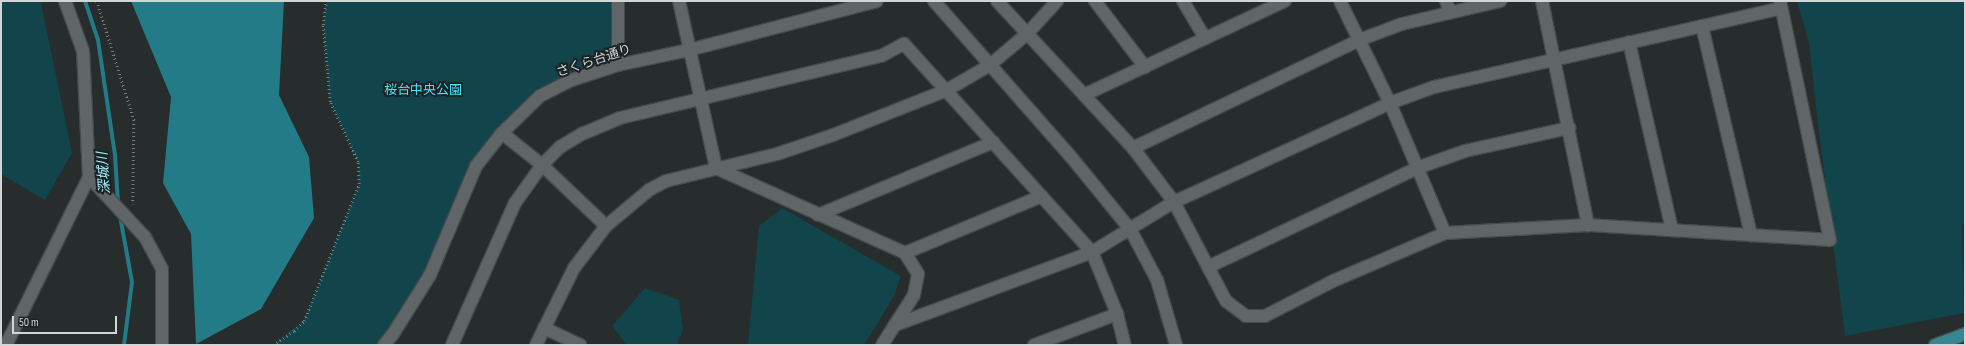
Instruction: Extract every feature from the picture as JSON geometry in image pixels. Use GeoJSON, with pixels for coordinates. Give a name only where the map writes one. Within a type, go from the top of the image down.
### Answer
{"type":"FeatureCollection","features":[{"type":"Feature","properties":{"kind":"main road"},"geometry":{"type":"LineString","coordinates":[[1935,345],[1965,334]]}},
{"type":"Feature","properties":{"kind":"street"},"geometry":{"type":"LineString","coordinates":[[6,345],[89,177],[83,51],[65,1]]}},
{"type":"Feature","properties":{"kind":"street"},"geometry":{"type":"LineString","coordinates":[[618,1],[618,65]]}},
{"type":"Feature","properties":{"kind":"street"},"geometry":{"type":"LineString","coordinates":[[679,1],[716,168]]}},
{"type":"Feature","properties":{"kind":"street","name":"さくら台通り"},"geometry":{"type":"LineString","coordinates":[[384,345],[393,334],[430,275],[476,166],[502,133],[540,96],[572,80],[618,65],[689,50],[877,1]]}},
{"type":"Feature","properties":{"kind":"street"},"geometry":{"type":"LineString","coordinates":[[934,1],[1072,158],[1130,229],[1157,280],[1176,345]]}},
{"type":"Feature","properties":{"kind":"street"},"geometry":{"type":"LineString","coordinates":[[895,325],[1092,252],[1174,202],[1390,103],[1434,87],[1702,26],[1780,4],[1830,240],[1588,224],[1445,233],[1333,281],[1265,316],[1246,316],[1226,301],[1174,202],[1133,148],[997,1]]}},
{"type":"Feature","properties":{"kind":"street"},"geometry":{"type":"LineString","coordinates":[[536,345],[574,268],[606,226],[637,199],[666,181],[777,154],[826,138],[947,90],[990,66],[1027,34],[1057,1]]}},
{"type":"Feature","properties":{"kind":"street"},"geometry":{"type":"LineString","coordinates":[[1094,1],[1145,67]]}},
{"type":"Feature","properties":{"kind":"street"},"geometry":{"type":"LineString","coordinates":[[1183,1],[1205,38]]}},
{"type":"Feature","properties":{"kind":"street"},"geometry":{"type":"LineString","coordinates":[[1084,95],[1205,38],[1268,5],[1285,1]]}},
{"type":"Feature","properties":{"kind":"street"},"geometry":{"type":"LineString","coordinates":[[1340,1],[1390,103],[1445,233]]}},
{"type":"Feature","properties":{"kind":"street"},"geometry":{"type":"LineString","coordinates":[[1133,148],[1359,40],[1448,7],[1500,1]]}},
{"type":"Feature","properties":{"kind":"street"},"geometry":{"type":"LineString","coordinates":[[1542,1],[1588,224]]}},
{"type":"Feature","properties":{"kind":"street"},"geometry":{"type":"LineString","coordinates":[[1702,26],[1751,235]]}},
{"type":"Feature","properties":{"kind":"street"},"geometry":{"type":"LineString","coordinates":[[1629,42],[1672,230]]}},
{"type":"Feature","properties":{"kind":"street"},"geometry":{"type":"LineString","coordinates":[[452,345],[515,203],[542,165],[560,147],[582,134],[620,118],[881,56],[904,44],[1092,252],[1117,314],[1125,345]]}},
{"type":"Feature","properties":{"kind":"street"},"geometry":{"type":"LineString","coordinates":[[1208,266],[1418,168],[1465,151],[1569,128]]}},
{"type":"Feature","properties":{"kind":"street"},"geometry":{"type":"LineString","coordinates":[[502,133],[542,165],[606,226]]}},
{"type":"Feature","properties":{"kind":"street"},"geometry":{"type":"LineString","coordinates":[[818,215],[994,142]]}},
{"type":"Feature","properties":{"kind":"street"},"geometry":{"type":"LineString","coordinates":[[716,168],[905,253],[918,274],[914,295],[882,345]]}},
{"type":"Feature","properties":{"kind":"street"},"geometry":{"type":"LineString","coordinates":[[89,177],[145,237],[162,269],[162,345]]}},
{"type":"Feature","properties":{"kind":"street"},"geometry":{"type":"LineString","coordinates":[[905,253],[1042,196]]}},
{"type":"Feature","properties":{"kind":"street"},"geometry":{"type":"LineString","coordinates":[[1034,345],[1117,314]]}},
{"type":"Feature","properties":{"kind":"street"},"geometry":{"type":"LineString","coordinates":[[544,328],[580,345]]}},
{"type":"Feature","properties":{"kind":"path"},"geometry":{"type":"LineString","coordinates":[[97,1],[134,120],[132,223]]}},
{"type":"Feature","properties":{"kind":"path"},"geometry":{"type":"LineString","coordinates":[[273,345],[294,331],[304,320],[359,184],[358,162],[330,102],[323,26],[326,1]]}},
{"type":"Feature","properties":{"kind":"green space"},"geometry":{"type":"Polygon","coordinates":[[[1,1],[40,1],[41,3],[72,153],[45,200],[1,174],[1,1]]]}},
{"type":"Feature","properties":{"kind":"green space","name":"桜台中央公園"},"geometry":{"type":"Polygon","coordinates":[[[326,1],[619,1],[618,65],[540,96],[476,166],[430,275],[384,345],[273,345],[304,320],[359,184],[358,162],[330,102],[323,25],[326,1]]]}},
{"type":"Feature","properties":{"kind":"green space"},"geometry":{"type":"Polygon","coordinates":[[[1797,1],[1965,1],[1965,223],[1962,224],[1964,313],[1845,336],[1809,43],[1797,1]]]}},
{"type":"Feature","properties":{"kind":"green space"},"geometry":{"type":"Polygon","coordinates":[[[782,208],[901,276],[894,296],[864,345],[748,345],[759,226],[782,208]]]}},
{"type":"Feature","properties":{"kind":"green space"},"geometry":{"type":"Polygon","coordinates":[[[645,288],[679,300],[683,329],[677,345],[627,345],[612,326],[645,288]]]}},
{"type":"Feature","properties":{"kind":"shaded area"},"geometry":{"type":"Polygon","coordinates":[[[131,1],[284,1],[279,95],[309,157],[314,218],[261,309],[196,344],[191,234],[163,183],[171,97],[131,1]]]}},
{"type":"Feature","properties":{"kind":"waterway","name":"深城川"},"geometry":{"type":"LineString","coordinates":[[85,1],[98,40],[115,155],[118,203]]}},
{"type":"Feature","properties":{"kind":"waterway","name":"深城川"},"geometry":{"type":"LineString","coordinates":[[120,216],[132,282],[124,345]]}}]}
